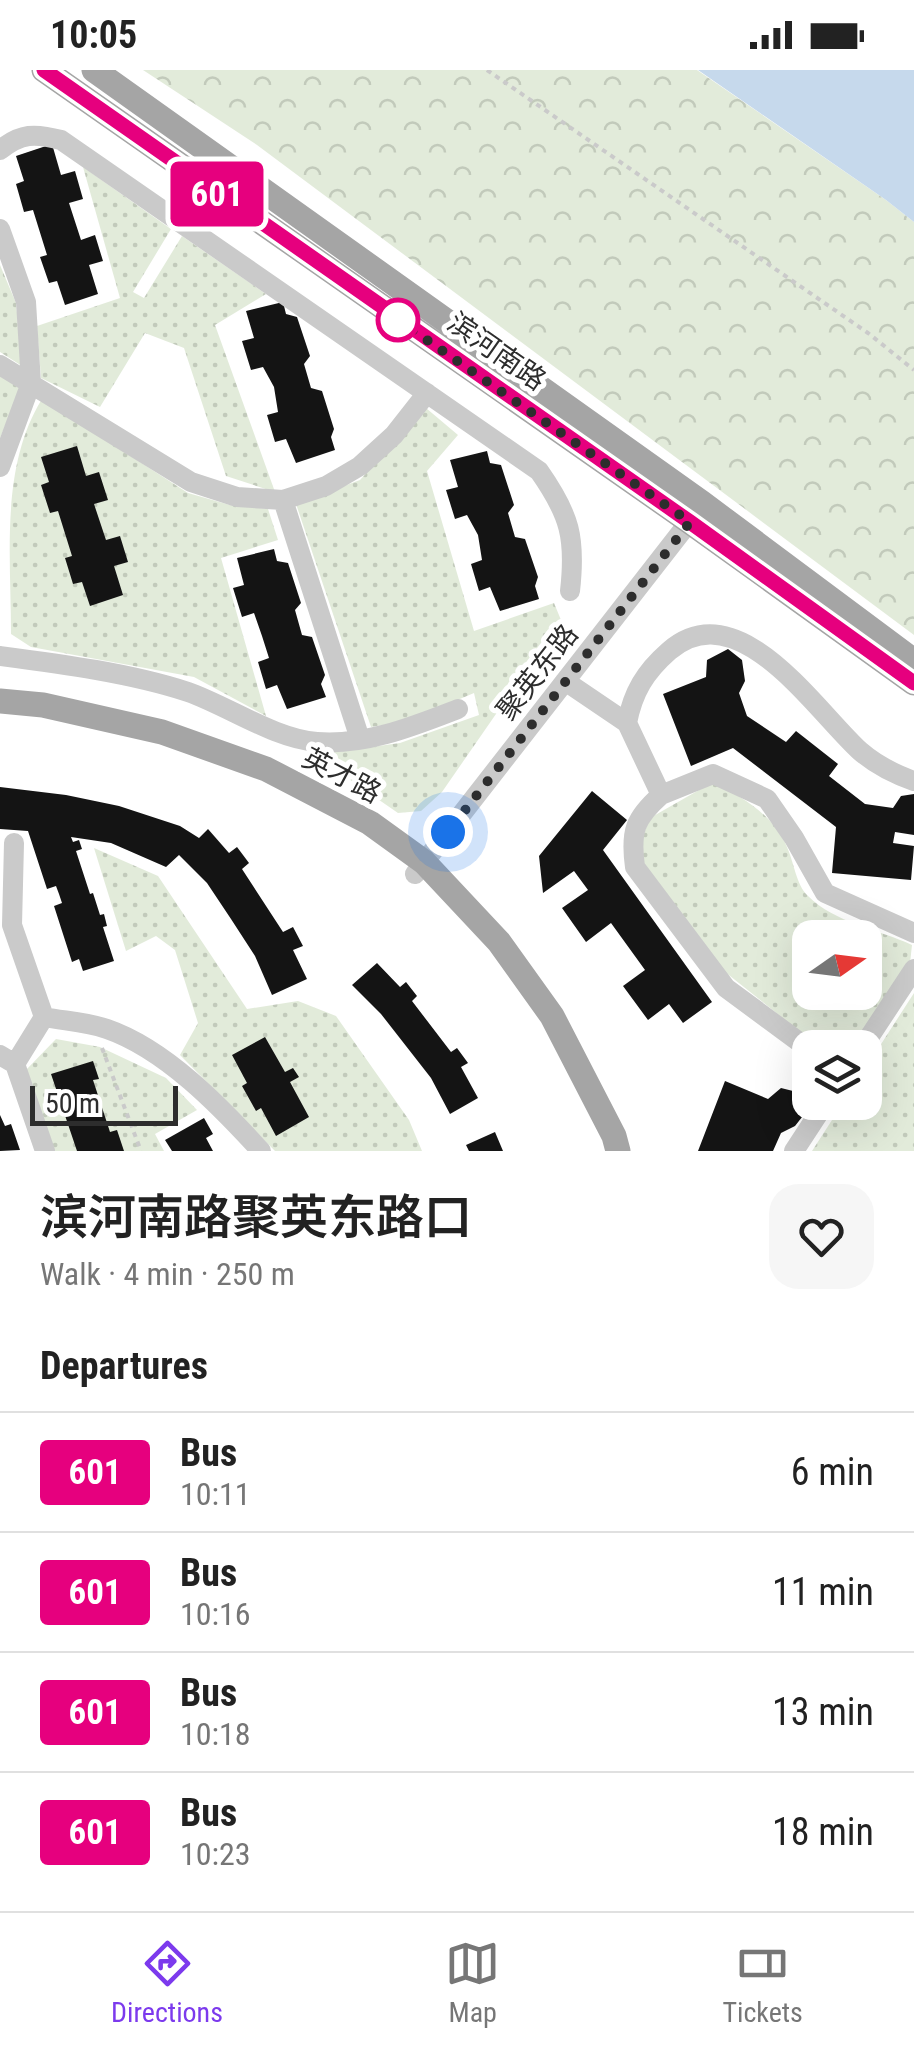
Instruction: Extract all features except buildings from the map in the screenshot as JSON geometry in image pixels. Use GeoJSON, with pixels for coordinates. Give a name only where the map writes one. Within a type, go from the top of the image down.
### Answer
{"type":"FeatureCollection","features":[{"type":"Feature","properties":{"kind":"main road","name":"滨河南路"},"geometry":{"type":"LineString","coordinates":[[44,70],[210,189],[914,661]]}},
{"type":"Feature","properties":{"kind":"main road","name":"滨河南路"},"geometry":{"type":"LineString","coordinates":[[94,70],[696,512],[914,683]]}},
{"type":"Feature","properties":{"kind":"main road","name":"英才路"},"geometry":{"type":"LineString","coordinates":[[0,701],[43,705],[162,732],[266,769],[370,823],[499,942],[552,1016],[618,1151]]}},
{"type":"Feature","properties":{"kind":"main road","name":"英才路"},"geometry":{"type":"LineString","coordinates":[[0,715],[41,719],[158,745],[260,780],[420,868],[538,1022],[601,1151]]}},
{"type":"Feature","properties":{"kind":"street"},"geometry":{"type":"LineString","coordinates":[[0,150],[16,137],[38,133],[61,140],[539,471],[560,501],[574,552],[570,591]]}},
{"type":"Feature","properties":{"kind":"street"},"geometry":{"type":"LineString","coordinates":[[194,231],[221,161]]}},
{"type":"Feature","properties":{"kind":"street"},"geometry":{"type":"LineString","coordinates":[[0,229],[26,302],[32,383],[0,468]]}},
{"type":"Feature","properties":{"kind":"street"},"geometry":{"type":"LineString","coordinates":[[0,365],[191,482],[237,497],[283,500],[326,486],[360,466],[394,435],[427,393]]}},
{"type":"Feature","properties":{"kind":"street"},"geometry":{"type":"LineString","coordinates":[[283,500],[360,738]]}},
{"type":"Feature","properties":{"kind":"street","name":"聚英东路"},"geometry":{"type":"LineString","coordinates":[[420,868],[696,512]]}},
{"type":"Feature","properties":{"kind":"street"},"geometry":{"type":"LineString","coordinates":[[627,723],[636,688],[679,642],[727,635],[762,654],[863,753],[890,772],[914,781]]}},
{"type":"Feature","properties":{"kind":"street"},"geometry":{"type":"LineString","coordinates":[[0,656],[67,665],[188,692],[289,736],[316,742],[405,730],[458,709]]}},
{"type":"Feature","properties":{"kind":"street"},"geometry":{"type":"LineString","coordinates":[[564,681],[627,723],[661,795]]}},
{"type":"Feature","properties":{"kind":"street"},"geometry":{"type":"LineString","coordinates":[[792,1037],[726,988],[635,866],[632,847],[640,814],[661,795],[713,774],[767,798],[825,894],[914,934]]}},
{"type":"Feature","properties":{"kind":"street"},"geometry":{"type":"LineString","coordinates":[[14,844],[12,925],[44,1017]]}},
{"type":"Feature","properties":{"kind":"street"},"geometry":{"type":"LineString","coordinates":[[874,1030],[914,969]]}},
{"type":"Feature","properties":{"kind":"street"},"geometry":{"type":"LineString","coordinates":[[44,1017],[107,1029],[168,1062],[260,1151]]}},
{"type":"Feature","properties":{"kind":"street"},"geometry":{"type":"LineString","coordinates":[[44,1017],[8,1059],[46,1151]]}},
{"type":"Feature","properties":{"kind":"street"},"geometry":{"type":"LineString","coordinates":[[794,1151],[814,1120]]}},
{"type":"Feature","properties":{"kind":"path"},"geometry":{"type":"LineString","coordinates":[[488,70],[914,370]]}},
{"type":"Feature","properties":{"kind":"path"},"geometry":{"type":"LineString","coordinates":[[107,1029],[102,1048],[141,1151]]}},
{"type":"Feature","properties":{"kind":"green space"},"geometry":{"type":"Polygon","coordinates":[[[143,70],[697,70],[886,200],[914,222],[914,635],[257,145],[143,70]]]}},
{"type":"Feature","properties":{"kind":"green space"},"geometry":{"type":"Polygon","coordinates":[[[83,167],[171,229],[133,292],[144,298],[182,236],[266,294],[215,325],[275,492],[226,476],[184,348],[145,333],[100,407],[41,378],[37,326],[120,298],[83,167]]]}},
{"type":"Feature","properties":{"kind":"green space"},"geometry":{"type":"Polygon","coordinates":[[[0,265],[16,303],[22,366],[0,352],[0,265]]]}},
{"type":"Feature","properties":{"kind":"green space"},"geometry":{"type":"Polygon","coordinates":[[[0,374],[20,389],[0,438],[0,374]]]}},
{"type":"Feature","properties":{"kind":"green space"},"geometry":{"type":"Polygon","coordinates":[[[42,399],[188,493],[230,505],[268,509],[278,540],[221,558],[266,716],[194,677],[31,647],[11,634],[14,482],[19,453],[42,399]]]}},
{"type":"Feature","properties":{"kind":"green space"},"geometry":{"type":"Polygon","coordinates":[[[426,408],[458,435],[427,471],[474,631],[554,603],[561,620],[442,792],[421,811],[398,813],[314,755],[400,743],[479,715],[474,693],[408,721],[371,727],[296,504],[360,480],[426,408]]]}},
{"type":"Feature","properties":{"kind":"green space"},"geometry":{"type":"Polygon","coordinates":[[[713,782],[765,816],[781,835],[808,896],[847,920],[792,920],[792,1010],[881,1010],[869,1030],[798,1030],[725,972],[644,864],[641,841],[650,818],[713,782]]]}},
{"type":"Feature","properties":{"kind":"green space"},"geometry":{"type":"Polygon","coordinates":[[[94,848],[158,876],[247,1009],[298,1001],[336,1016],[409,1120],[422,1151],[275,1151],[180,1055],[198,1023],[175,950],[156,936],[126,951],[94,848]]]}},
{"type":"Feature","properties":{"kind":"green space"},"geometry":{"type":"Polygon","coordinates":[[[882,934],[912,945],[910,963],[882,1008],[882,934]]]}},
{"type":"Feature","properties":{"kind":"green space"},"geometry":{"type":"Polygon","coordinates":[[[914,993],[914,1151],[812,1151],[832,1120],[882,1120],[882,1043],[914,993]]]}},
{"type":"Feature","properties":{"kind":"green space"},"geometry":{"type":"Polygon","coordinates":[[[56,1039],[100,1047],[166,1078],[197,1110],[155,1134],[164,1151],[53,1151],[25,1071],[56,1039]]]}},
{"type":"Feature","properties":{"kind":"water"},"geometry":{"type":"Polygon","coordinates":[[[698,70],[914,70],[914,222],[886,200],[698,70]]]}},
{"type":"Feature","properties":{"kind":"bus line","name":"601"},"geometry":{"type":"LineString","coordinates":[[44,70],[914,683]]}},
{"type":"Feature","properties":{"kind":"route"},"geometry":{"type":"LineString","coordinates":[[398,320],[690,522],[448,832]]}}]}
